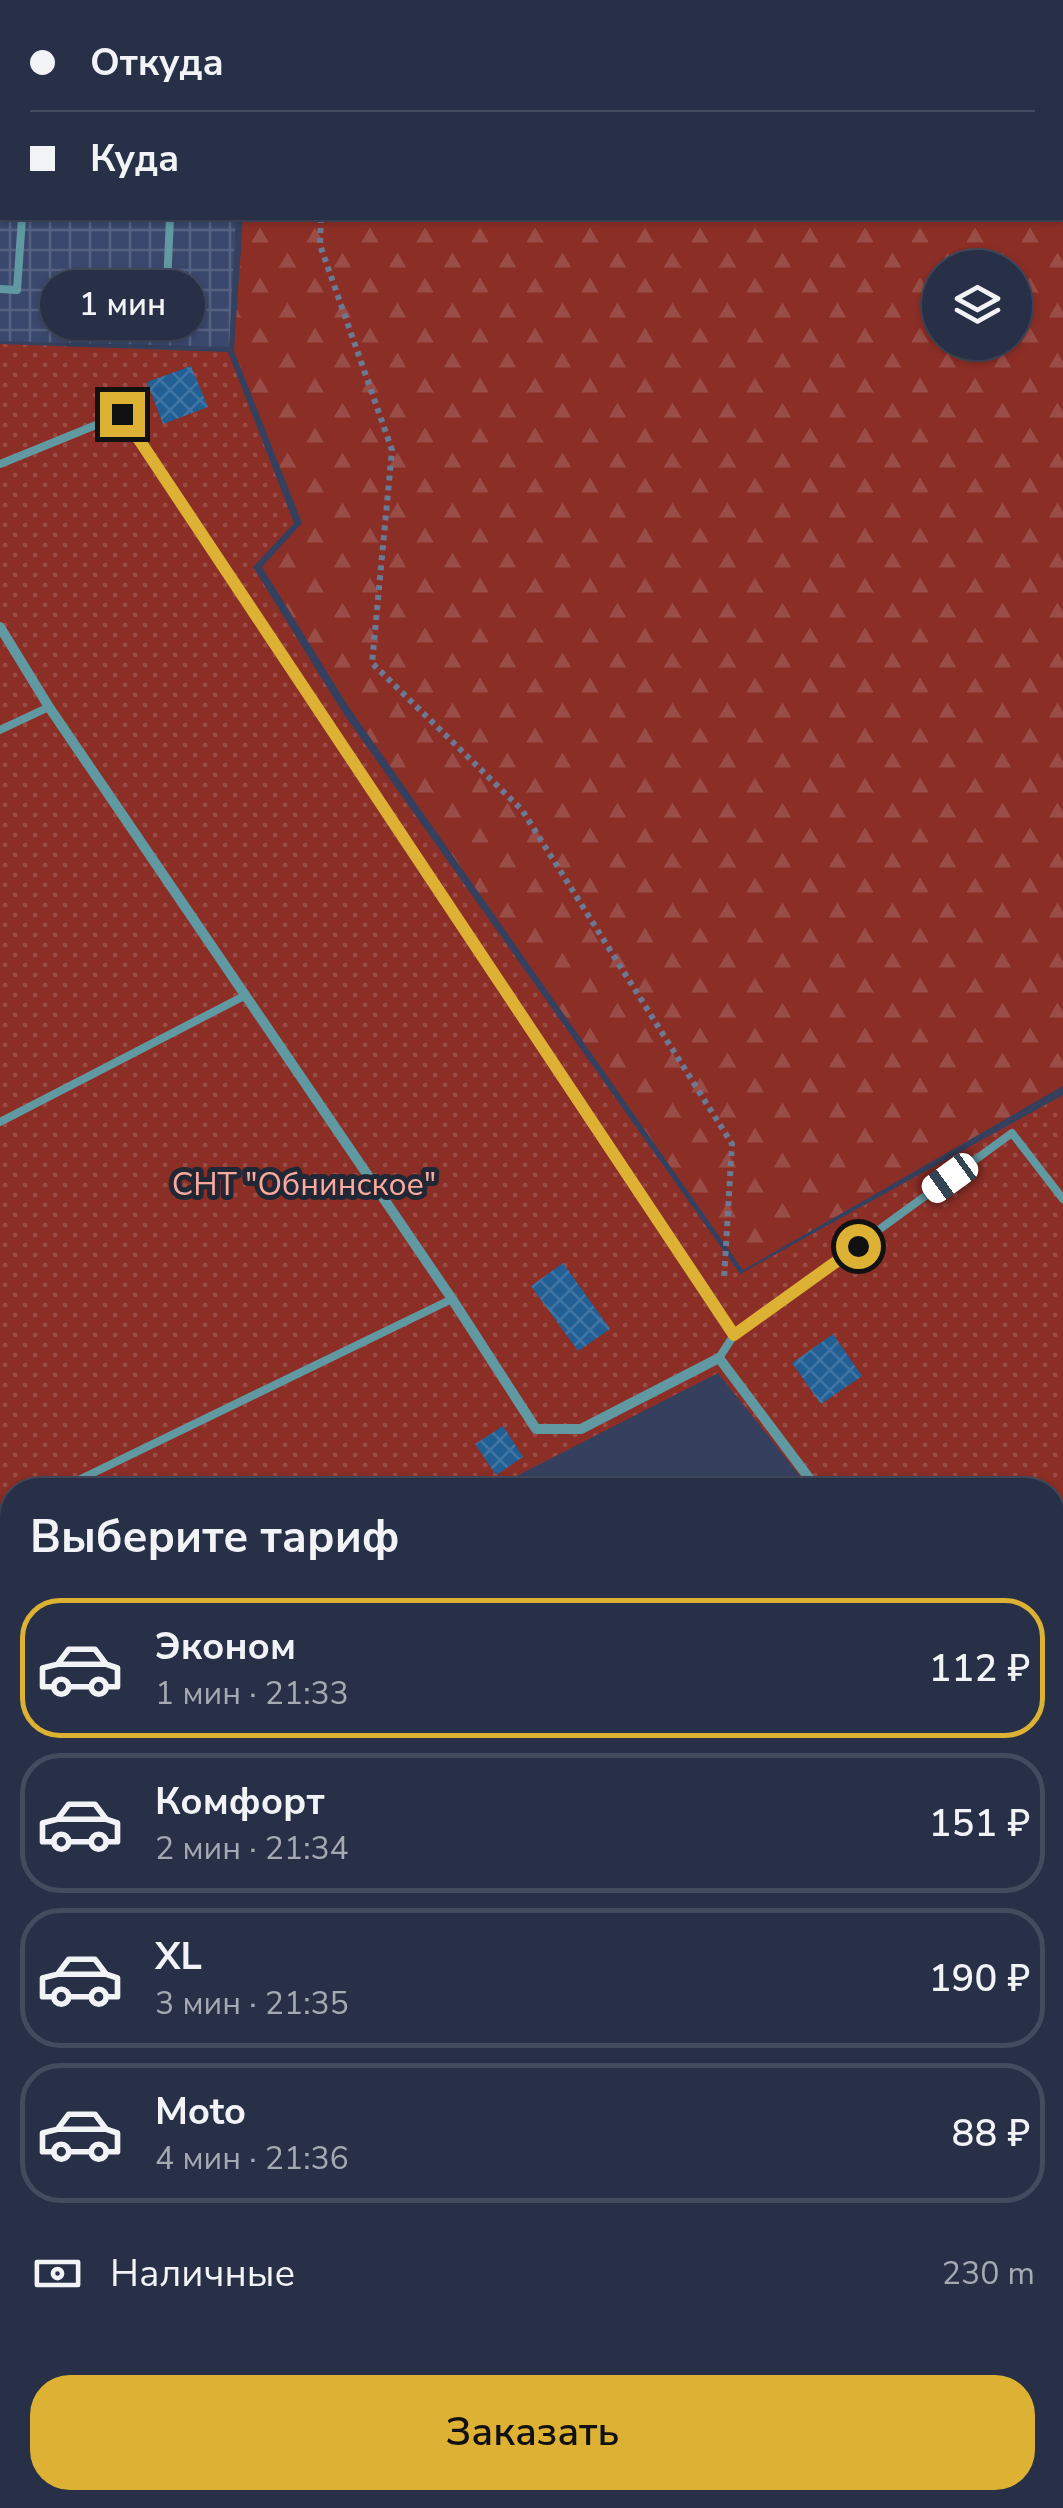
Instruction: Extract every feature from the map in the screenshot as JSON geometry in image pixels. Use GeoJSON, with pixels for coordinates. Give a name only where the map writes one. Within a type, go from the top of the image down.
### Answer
{"type":"FeatureCollection","features":[{"type":"Feature","properties":{"kind":"street"},"geometry":{"type":"LineString","coordinates":[[0,627],[49,706],[536,1430],[581,1429],[719,1358],[809,1478]]}},
{"type":"Feature","properties":{"kind":"lane"},"geometry":{"type":"LineString","coordinates":[[0,289],[18,290],[22,220]]}},
{"type":"Feature","properties":{"kind":"lane"},"geometry":{"type":"LineString","coordinates":[[165,330],[170,220]]}},
{"type":"Feature","properties":{"kind":"lane"},"geometry":{"type":"LineString","coordinates":[[0,464],[122,414],[734,1335]]}},
{"type":"Feature","properties":{"kind":"lane"},"geometry":{"type":"LineString","coordinates":[[0,730],[49,706]]}},
{"type":"Feature","properties":{"kind":"lane"},"geometry":{"type":"LineString","coordinates":[[0,1122],[246,995]]}},
{"type":"Feature","properties":{"kind":"lane"},"geometry":{"type":"LineString","coordinates":[[719,1358],[734,1335],[1012,1133],[1063,1199]]}},
{"type":"Feature","properties":{"kind":"lane"},"geometry":{"type":"LineString","coordinates":[[83,1478],[452,1300]]}},
{"type":"Feature","properties":{"kind":"path"},"geometry":{"type":"LineString","coordinates":[[322,220],[320,245],[392,450],[372,663],[522,810],[732,1144],[727,1264],[719,1309]]}},
{"type":"Feature","properties":{"kind":"shaded area"},"geometry":{"type":"Polygon","coordinates":[[[0,220],[236,220],[229,347],[0,341],[0,220]]]}},
{"type":"Feature","properties":{"kind":"green space"},"geometry":{"type":"Polygon","coordinates":[[[243,220],[1063,220],[1063,1086],[743,1270],[348,706],[262,567],[302,523],[234,351],[243,220]]]}},
{"type":"Feature","properties":{"kind":"green space","name":"СНТ \"Обнинское\""},"geometry":{"type":"Polygon","coordinates":[[[0,344],[228,352],[294,523],[253,567],[343,713],[740,1274],[1063,1095],[1063,1478],[801,1478],[718,1373],[512,1478],[0,1478],[0,344]]]}},
{"type":"Feature","properties":{"kind":"building"},"geometry":{"type":"Polygon","coordinates":[[[191,366],[208,407],[163,424],[147,382],[191,366]]]}},
{"type":"Feature","properties":{"kind":"building"},"geometry":{"type":"Polygon","coordinates":[[[563,1263],[610,1329],[578,1351],[531,1286],[563,1263]]]}},
{"type":"Feature","properties":{"kind":"building"},"geometry":{"type":"Polygon","coordinates":[[[833,1334],[862,1376],[821,1404],[792,1363],[833,1334]]]}},
{"type":"Feature","properties":{"kind":"building"},"geometry":{"type":"Polygon","coordinates":[[[503,1426],[523,1457],[496,1475],[475,1444],[503,1426]]]}},
{"type":"Feature","properties":{"kind":"route"},"geometry":{"type":"LineString","coordinates":[[122,414],[734,1335],[858,1246]]}}]}
